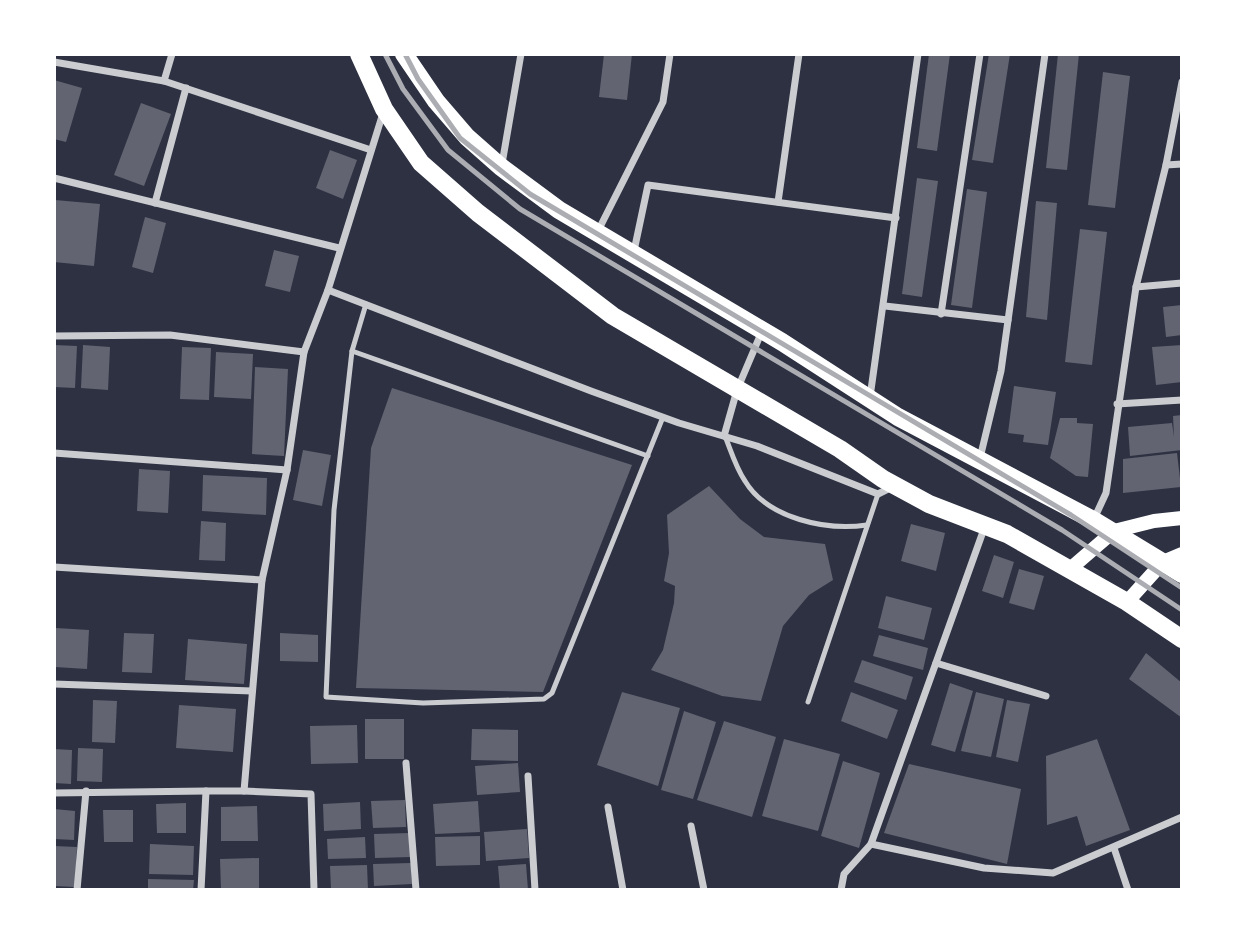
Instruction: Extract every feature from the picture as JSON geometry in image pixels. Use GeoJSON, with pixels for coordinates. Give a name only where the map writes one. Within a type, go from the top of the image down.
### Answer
{"type":"FeatureCollection","features":[{"type":"Feature","properties":{"kind":"main road"},"geometry":{"type":"LineString","coordinates":[[359,54],[384,109],[421,163],[489,221],[612,317],[929,504],[985,526],[1070,569],[1127,602],[1182,639]]}},
{"type":"Feature","properties":{"kind":"main road"},"geometry":{"type":"LineString","coordinates":[[404,54],[467,137],[501,167],[559,210],[762,330],[898,417],[1114,531],[1182,574]]}},
{"type":"Feature","properties":{"kind":"main road"},"geometry":{"type":"LineString","coordinates":[[1070,569],[1114,531],[1154,521],[1182,518]]}},
{"type":"Feature","properties":{"kind":"main road"},"geometry":{"type":"LineString","coordinates":[[1127,602],[1163,562],[1182,554]]}},
{"type":"Feature","properties":{"kind":"street"},"geometry":{"type":"LineString","coordinates":[[164,81],[172,54]]}},
{"type":"Feature","properties":{"kind":"street"},"geometry":{"type":"LineString","coordinates":[[501,167],[521,54]]}},
{"type":"Feature","properties":{"kind":"street"},"geometry":{"type":"LineString","coordinates":[[597,233],[663,102],[670,54]]}},
{"type":"Feature","properties":{"kind":"street"},"geometry":{"type":"LineString","coordinates":[[778,202],[799,54]]}},
{"type":"Feature","properties":{"kind":"street"},"geometry":{"type":"LineString","coordinates":[[869,398],[885,306],[918,54]]}},
{"type":"Feature","properties":{"kind":"street"},"geometry":{"type":"LineString","coordinates":[[941,314],[980,54]]}},
{"type":"Feature","properties":{"kind":"street"},"geometry":{"type":"LineString","coordinates":[[980,459],[1001,371],[1045,54]]}},
{"type":"Feature","properties":{"kind":"street"},"geometry":{"type":"LineString","coordinates":[[54,62],[164,81],[371,150]]}},
{"type":"Feature","properties":{"kind":"street"},"geometry":{"type":"LineString","coordinates":[[1094,520],[1106,493],[1136,287],[1166,165],[1182,82]]}},
{"type":"Feature","properties":{"kind":"street"},"geometry":{"type":"LineString","coordinates":[[155,203],[186,88]]}},
{"type":"Feature","properties":{"kind":"street"},"geometry":{"type":"LineString","coordinates":[[244,791],[262,580],[287,470],[304,352],[328,290],[384,109]]}},
{"type":"Feature","properties":{"kind":"street"},"geometry":{"type":"LineString","coordinates":[[1166,165],[1182,164]]}},
{"type":"Feature","properties":{"kind":"street"},"geometry":{"type":"LineString","coordinates":[[54,178],[339,248]]}},
{"type":"Feature","properties":{"kind":"street"},"geometry":{"type":"LineString","coordinates":[[633,254],[648,185],[897,218]]}},
{"type":"Feature","properties":{"kind":"street"},"geometry":{"type":"LineString","coordinates":[[1136,287],[1182,283]]}},
{"type":"Feature","properties":{"kind":"street"},"geometry":{"type":"LineString","coordinates":[[328,290],[663,417],[724,436],[878,494],[896,485]]}},
{"type":"Feature","properties":{"kind":"street"},"geometry":{"type":"LineString","coordinates":[[885,306],[1008,320]]}},
{"type":"Feature","properties":{"kind":"street"},"geometry":{"type":"LineString","coordinates":[[724,436],[737,390],[762,330]]}},
{"type":"Feature","properties":{"kind":"street"},"geometry":{"type":"LineString","coordinates":[[54,336],[170,335],[304,352]]}},
{"type":"Feature","properties":{"kind":"street"},"geometry":{"type":"LineString","coordinates":[[1117,404],[1182,400]]}},
{"type":"Feature","properties":{"kind":"street"},"geometry":{"type":"LineString","coordinates":[[54,453],[287,470]]}},
{"type":"Feature","properties":{"kind":"street"},"geometry":{"type":"LineString","coordinates":[[841,890],[844,874],[871,844],[985,526]]}},
{"type":"Feature","properties":{"kind":"street"},"geometry":{"type":"LineString","coordinates":[[54,567],[262,580]]}},
{"type":"Feature","properties":{"kind":"street"},"geometry":{"type":"LineString","coordinates":[[936,663],[1046,696]]}},
{"type":"Feature","properties":{"kind":"street"},"geometry":{"type":"LineString","coordinates":[[54,684],[252,691]]}},
{"type":"Feature","properties":{"kind":"street"},"geometry":{"type":"LineString","coordinates":[[406,763],[416,890]]}},
{"type":"Feature","properties":{"kind":"street"},"geometry":{"type":"LineString","coordinates":[[528,775],[535,890]]}},
{"type":"Feature","properties":{"kind":"street"},"geometry":{"type":"LineString","coordinates":[[77,890],[86,791]]}},
{"type":"Feature","properties":{"kind":"street"},"geometry":{"type":"LineString","coordinates":[[201,890],[206,791]]}},
{"type":"Feature","properties":{"kind":"street"},"geometry":{"type":"LineString","coordinates":[[54,793],[244,791],[311,794],[314,890]]}},
{"type":"Feature","properties":{"kind":"street"},"geometry":{"type":"LineString","coordinates":[[608,807],[623,890]]}},
{"type":"Feature","properties":{"kind":"street"},"geometry":{"type":"LineString","coordinates":[[871,844],[984,868],[1053,873],[1182,817]]}},
{"type":"Feature","properties":{"kind":"street"},"geometry":{"type":"LineString","coordinates":[[691,826],[704,890]]}},
{"type":"Feature","properties":{"kind":"street"},"geometry":{"type":"LineString","coordinates":[[1114,848],[1128,890]]}},
{"type":"Feature","properties":{"kind":"lane"},"geometry":{"type":"LineString","coordinates":[[366,304],[352,351],[334,510],[326,697],[423,703],[544,699],[552,692],[663,417]]}},
{"type":"Feature","properties":{"kind":"lane"},"geometry":{"type":"LineString","coordinates":[[352,351],[648,456]]}},
{"type":"Feature","properties":{"kind":"lane"},"geometry":{"type":"LineString","coordinates":[[724,436],[745,482],[766,504],[795,518],[821,524],[850,528],[867,525]]}},
{"type":"Feature","properties":{"kind":"lane"},"geometry":{"type":"LineString","coordinates":[[808,702],[878,494]]}},
{"type":"Feature","properties":{"kind":"building"},"geometry":{"type":"Polygon","coordinates":[[[604,54],[632,54],[627,100],[599,97],[604,54]]]}},
{"type":"Feature","properties":{"kind":"building"},"geometry":{"type":"Polygon","coordinates":[[[929,54],[950,54],[937,151],[917,148],[929,54]]]}},
{"type":"Feature","properties":{"kind":"building"},"geometry":{"type":"Polygon","coordinates":[[[989,54],[1010,54],[993,163],[972,160],[989,54]]]}},
{"type":"Feature","properties":{"kind":"building"},"geometry":{"type":"Polygon","coordinates":[[[1058,54],[1079,54],[1067,170],[1046,168],[1058,54]]]}},
{"type":"Feature","properties":{"kind":"building"},"geometry":{"type":"Polygon","coordinates":[[[1103,72],[1130,76],[1115,208],[1088,205],[1103,72]]]}},
{"type":"Feature","properties":{"kind":"building"},"geometry":{"type":"Polygon","coordinates":[[[54,80],[82,88],[66,142],[54,139],[54,80]]]}},
{"type":"Feature","properties":{"kind":"building"},"geometry":{"type":"Polygon","coordinates":[[[141,103],[171,114],[144,186],[114,175],[141,103]]]}},
{"type":"Feature","properties":{"kind":"building"},"geometry":{"type":"Polygon","coordinates":[[[330,150],[357,160],[343,199],[316,188],[330,150]]]}},
{"type":"Feature","properties":{"kind":"building"},"geometry":{"type":"Polygon","coordinates":[[[917,178],[938,181],[922,297],[902,294],[917,178]]]}},
{"type":"Feature","properties":{"kind":"building"},"geometry":{"type":"Polygon","coordinates":[[[967,189],[987,192],[972,308],[951,305],[967,189]]]}},
{"type":"Feature","properties":{"kind":"building"},"geometry":{"type":"Polygon","coordinates":[[[55,200],[100,204],[94,266],[54,262],[55,200]]]}},
{"type":"Feature","properties":{"kind":"building"},"geometry":{"type":"Polygon","coordinates":[[[1036,201],[1057,203],[1047,320],[1026,317],[1036,201]]]}},
{"type":"Feature","properties":{"kind":"building"},"geometry":{"type":"Polygon","coordinates":[[[145,217],[166,223],[153,273],[132,267],[145,217]]]}},
{"type":"Feature","properties":{"kind":"building"},"geometry":{"type":"Polygon","coordinates":[[[1080,229],[1107,232],[1092,365],[1065,362],[1080,229]]]}},
{"type":"Feature","properties":{"kind":"building"},"geometry":{"type":"Polygon","coordinates":[[[274,250],[299,256],[290,292],[265,286],[274,250]]]}},
{"type":"Feature","properties":{"kind":"building"},"geometry":{"type":"Polygon","coordinates":[[[1182,305],[1182,335],[1166,337],[1163,307],[1182,305]]]}},
{"type":"Feature","properties":{"kind":"building"},"geometry":{"type":"Polygon","coordinates":[[[54,345],[77,346],[75,388],[54,387],[54,345]]]}},
{"type":"Feature","properties":{"kind":"building"},"geometry":{"type":"Polygon","coordinates":[[[83,345],[110,347],[108,390],[81,388],[83,345]]]}},
{"type":"Feature","properties":{"kind":"building"},"geometry":{"type":"Polygon","coordinates":[[[1182,345],[1182,382],[1156,385],[1152,347],[1182,345]]]}},
{"type":"Feature","properties":{"kind":"building"},"geometry":{"type":"Polygon","coordinates":[[[182,347],[211,348],[209,400],[180,399],[182,347]]]}},
{"type":"Feature","properties":{"kind":"building"},"geometry":{"type":"Polygon","coordinates":[[[216,352],[253,354],[251,399],[214,397],[216,352]]]}},
{"type":"Feature","properties":{"kind":"building"},"geometry":{"type":"Polygon","coordinates":[[[255,367],[288,369],[284,456],[252,454],[255,367]]]}},
{"type":"Feature","properties":{"kind":"building"},"geometry":{"type":"Polygon","coordinates":[[[1014,386],[1056,392],[1048,445],[1023,442],[1024,435],[1008,433],[1014,386]]]}},
{"type":"Feature","properties":{"kind":"building"},"geometry":{"type":"Polygon","coordinates":[[[392,388],[632,465],[543,692],[356,688],[371,448],[392,388]]]}},
{"type":"Feature","properties":{"kind":"building"},"geometry":{"type":"Polygon","coordinates":[[[1182,415],[1182,450],[1130,456],[1128,427],[1172,423],[1174,437],[1173,416],[1182,415]]]}},
{"type":"Feature","properties":{"kind":"building"},"geometry":{"type":"Polygon","coordinates":[[[1060,418],[1077,418],[1077,423],[1093,424],[1088,477],[1076,476],[1050,458],[1060,418]]]}},
{"type":"Feature","properties":{"kind":"building"},"geometry":{"type":"Polygon","coordinates":[[[303,450],[331,455],[322,506],[293,500],[303,450]]]}},
{"type":"Feature","properties":{"kind":"building"},"geometry":{"type":"Polygon","coordinates":[[[1177,453],[1181,487],[1123,493],[1123,459],[1177,453]]]}},
{"type":"Feature","properties":{"kind":"building"},"geometry":{"type":"Polygon","coordinates":[[[139,469],[170,471],[168,513],[137,511],[139,469]]]}},
{"type":"Feature","properties":{"kind":"building"},"geometry":{"type":"Polygon","coordinates":[[[203,475],[267,478],[266,515],[202,511],[203,475]]]}},
{"type":"Feature","properties":{"kind":"building"},"geometry":{"type":"Polygon","coordinates":[[[709,486],[740,519],[764,537],[825,544],[833,580],[809,595],[783,626],[761,701],[722,696],[651,670],[663,650],[674,603],[675,586],[664,581],[669,553],[667,515],[709,486]]]}},
{"type":"Feature","properties":{"kind":"building"},"geometry":{"type":"Polygon","coordinates":[[[201,521],[226,523],[225,561],[199,560],[201,521]]]}},
{"type":"Feature","properties":{"kind":"building"},"geometry":{"type":"Polygon","coordinates":[[[911,524],[945,533],[936,571],[901,561],[911,524]]]}},
{"type":"Feature","properties":{"kind":"building"},"geometry":{"type":"Polygon","coordinates":[[[994,555],[1014,562],[1003,598],[982,591],[994,555]]]}},
{"type":"Feature","properties":{"kind":"building"},"geometry":{"type":"Polygon","coordinates":[[[1019,569],[1044,576],[1034,610],[1009,603],[1019,569]]]}},
{"type":"Feature","properties":{"kind":"building"},"geometry":{"type":"Polygon","coordinates":[[[886,596],[932,608],[924,640],[878,628],[886,596]]]}},
{"type":"Feature","properties":{"kind":"building"},"geometry":{"type":"Polygon","coordinates":[[[56,628],[89,630],[87,669],[55,667],[56,628]]]}},
{"type":"Feature","properties":{"kind":"building"},"geometry":{"type":"Polygon","coordinates":[[[124,633],[154,634],[152,673],[122,672],[124,633]]]}},
{"type":"Feature","properties":{"kind":"building"},"geometry":{"type":"Polygon","coordinates":[[[280,633],[318,635],[318,662],[280,661],[280,633]]]}},
{"type":"Feature","properties":{"kind":"building"},"geometry":{"type":"Polygon","coordinates":[[[879,635],[928,648],[923,670],[873,656],[879,635]]]}},
{"type":"Feature","properties":{"kind":"building"},"geometry":{"type":"Polygon","coordinates":[[[188,639],[247,644],[244,684],[185,680],[188,639]]]}},
{"type":"Feature","properties":{"kind":"building"},"geometry":{"type":"Polygon","coordinates":[[[1146,653],[1182,683],[1182,718],[1129,679],[1146,653]]]}},
{"type":"Feature","properties":{"kind":"building"},"geometry":{"type":"Polygon","coordinates":[[[862,660],[913,677],[906,700],[854,682],[862,660]]]}},
{"type":"Feature","properties":{"kind":"building"},"geometry":{"type":"Polygon","coordinates":[[[950,683],[973,691],[955,752],[931,745],[950,683]]]}},
{"type":"Feature","properties":{"kind":"building"},"geometry":{"type":"Polygon","coordinates":[[[622,692],[680,708],[658,786],[597,765],[622,692]]]}},
{"type":"Feature","properties":{"kind":"building"},"geometry":{"type":"Polygon","coordinates":[[[851,692],[898,710],[887,739],[841,721],[851,692]]]}},
{"type":"Feature","properties":{"kind":"building"},"geometry":{"type":"Polygon","coordinates":[[[976,692],[1004,699],[991,757],[961,751],[976,692]]]}},
{"type":"Feature","properties":{"kind":"building"},"geometry":{"type":"Polygon","coordinates":[[[93,700],[117,701],[115,743],[92,742],[93,700]]]}},
{"type":"Feature","properties":{"kind":"building"},"geometry":{"type":"Polygon","coordinates":[[[1007,700],[1030,704],[1018,762],[996,757],[1007,700]]]}},
{"type":"Feature","properties":{"kind":"building"},"geometry":{"type":"Polygon","coordinates":[[[179,705],[236,709],[233,752],[176,748],[179,705]]]}},
{"type":"Feature","properties":{"kind":"building"},"geometry":{"type":"Polygon","coordinates":[[[684,711],[716,722],[693,799],[661,790],[684,711]]]}},
{"type":"Feature","properties":{"kind":"building"},"geometry":{"type":"Polygon","coordinates":[[[365,719],[404,719],[404,759],[365,759],[365,719]]]}},
{"type":"Feature","properties":{"kind":"building"},"geometry":{"type":"Polygon","coordinates":[[[724,721],[776,737],[752,817],[697,800],[724,721]]]}},
{"type":"Feature","properties":{"kind":"building"},"geometry":{"type":"Polygon","coordinates":[[[357,725],[358,763],[311,764],[310,726],[357,725]]]}},
{"type":"Feature","properties":{"kind":"building"},"geometry":{"type":"Polygon","coordinates":[[[472,729],[518,730],[518,761],[471,760],[472,729]]]}},
{"type":"Feature","properties":{"kind":"building"},"geometry":{"type":"Polygon","coordinates":[[[784,739],[840,754],[818,831],[762,816],[784,739]]]}},
{"type":"Feature","properties":{"kind":"building"},"geometry":{"type":"Polygon","coordinates":[[[1097,739],[1130,830],[1086,846],[1077,816],[1047,825],[1046,756],[1097,739]]]}},
{"type":"Feature","properties":{"kind":"building"},"geometry":{"type":"Polygon","coordinates":[[[78,748],[103,749],[102,782],[77,781],[78,748]]]}},
{"type":"Feature","properties":{"kind":"building"},"geometry":{"type":"Polygon","coordinates":[[[54,749],[72,750],[71,784],[54,783],[54,749]]]}},
{"type":"Feature","properties":{"kind":"building"},"geometry":{"type":"Polygon","coordinates":[[[843,761],[880,773],[859,848],[821,836],[843,761]]]}},
{"type":"Feature","properties":{"kind":"building"},"geometry":{"type":"Polygon","coordinates":[[[518,763],[520,792],[477,795],[475,766],[518,763]]]}},
{"type":"Feature","properties":{"kind":"building"},"geometry":{"type":"Polygon","coordinates":[[[909,764],[1021,789],[1007,864],[884,833],[909,764]]]}},
{"type":"Feature","properties":{"kind":"building"},"geometry":{"type":"Polygon","coordinates":[[[405,800],[406,827],[373,828],[371,801],[405,800]]]}},
{"type":"Feature","properties":{"kind":"building"},"geometry":{"type":"Polygon","coordinates":[[[478,801],[480,832],[435,834],[433,804],[478,801]]]}},
{"type":"Feature","properties":{"kind":"building"},"geometry":{"type":"Polygon","coordinates":[[[360,802],[361,829],[324,831],[323,804],[360,802]]]}},
{"type":"Feature","properties":{"kind":"building"},"geometry":{"type":"Polygon","coordinates":[[[186,803],[186,833],[157,833],[156,804],[186,803]]]}},
{"type":"Feature","properties":{"kind":"building"},"geometry":{"type":"Polygon","coordinates":[[[257,806],[258,841],[221,841],[221,807],[257,806]]]}},
{"type":"Feature","properties":{"kind":"building"},"geometry":{"type":"Polygon","coordinates":[[[54,809],[75,811],[74,840],[54,839],[54,809]]]}},
{"type":"Feature","properties":{"kind":"building"},"geometry":{"type":"Polygon","coordinates":[[[103,810],[133,810],[133,842],[104,842],[103,810]]]}},
{"type":"Feature","properties":{"kind":"building"},"geometry":{"type":"Polygon","coordinates":[[[527,829],[529,858],[486,861],[484,832],[527,829]]]}},
{"type":"Feature","properties":{"kind":"building"},"geometry":{"type":"Polygon","coordinates":[[[410,833],[411,857],[375,858],[374,834],[410,833]]]}},
{"type":"Feature","properties":{"kind":"building"},"geometry":{"type":"Polygon","coordinates":[[[480,836],[480,865],[436,866],[435,837],[480,836]]]}},
{"type":"Feature","properties":{"kind":"building"},"geometry":{"type":"Polygon","coordinates":[[[365,837],[366,858],[328,859],[327,839],[365,837]]]}},
{"type":"Feature","properties":{"kind":"building"},"geometry":{"type":"Polygon","coordinates":[[[150,844],[194,846],[193,875],[149,874],[150,844]]]}},
{"type":"Feature","properties":{"kind":"building"},"geometry":{"type":"Polygon","coordinates":[[[54,846],[77,847],[75,887],[54,886],[54,846]]]}},
{"type":"Feature","properties":{"kind":"building"},"geometry":{"type":"Polygon","coordinates":[[[259,858],[259,890],[221,890],[220,859],[259,858]]]}},
{"type":"Feature","properties":{"kind":"building"},"geometry":{"type":"Polygon","coordinates":[[[411,863],[412,884],[374,886],[373,864],[411,863]]]}},
{"type":"Feature","properties":{"kind":"building"},"geometry":{"type":"Polygon","coordinates":[[[526,864],[528,890],[500,890],[498,866],[526,864]]]}},
{"type":"Feature","properties":{"kind":"building"},"geometry":{"type":"Polygon","coordinates":[[[367,865],[368,890],[331,890],[330,866],[367,865]]]}},
{"type":"Feature","properties":{"kind":"building"},"geometry":{"type":"Polygon","coordinates":[[[148,879],[194,880],[193,890],[148,890],[148,879]]]}},
{"type":"Feature","properties":{"kind":"railway"},"geometry":{"type":"LineString","coordinates":[[385,54],[403,89],[448,150],[520,209],[1062,530],[1182,610]]}},
{"type":"Feature","properties":{"kind":"railway"},"geometry":{"type":"LineString","coordinates":[[405,54],[418,79],[460,138],[530,194],[1071,515],[1182,588]]}}]}
